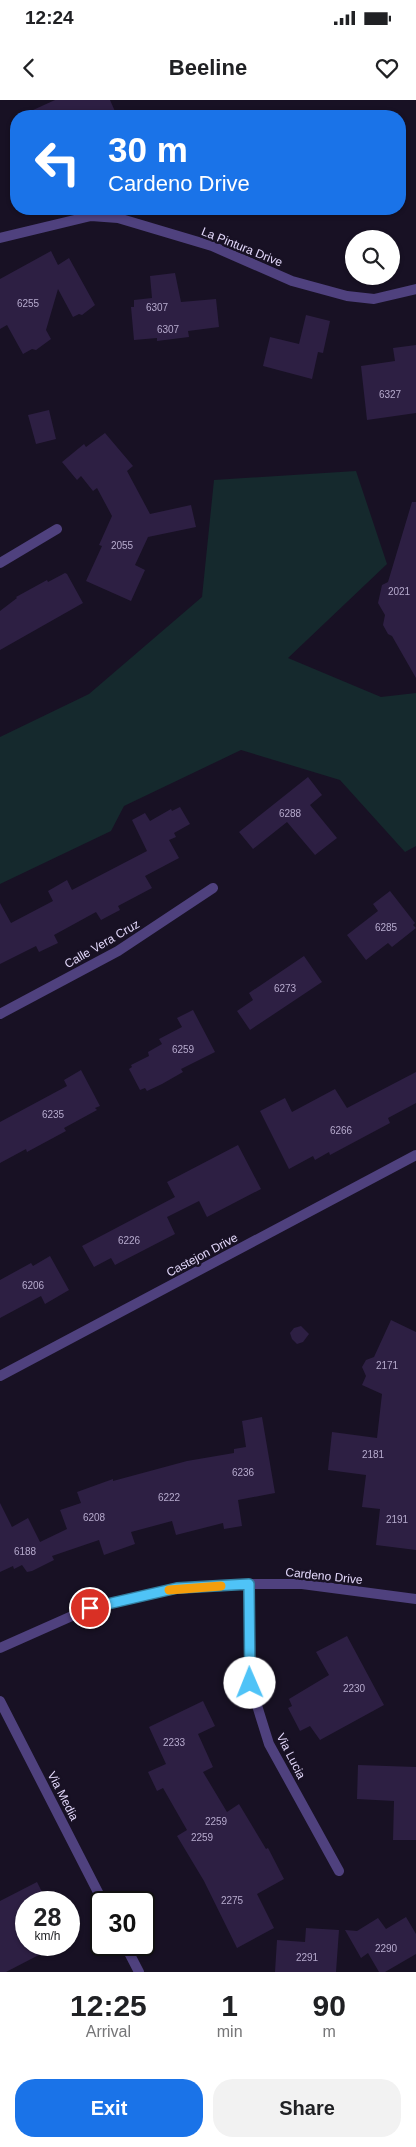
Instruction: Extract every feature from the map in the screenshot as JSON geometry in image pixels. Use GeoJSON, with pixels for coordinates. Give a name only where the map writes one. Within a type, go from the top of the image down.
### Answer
{"type":"FeatureCollection","features":[{"type":"Feature","properties":{"kind":"street","name":"La Pintura Drive"},"geometry":{"type":"LineString","coordinates":[[0,238],[91,216],[118,218],[212,246],[292,281],[347,296],[374,299],[416,289]]}},
{"type":"Feature","properties":{"kind":"street"},"geometry":{"type":"LineString","coordinates":[[0,563],[57,529]]}},
{"type":"Feature","properties":{"kind":"street","name":"Calle Vera Cruz"},"geometry":{"type":"LineString","coordinates":[[0,1014],[118,951],[213,888]]}},
{"type":"Feature","properties":{"kind":"street","name":"Castejon Drive"},"geometry":{"type":"LineString","coordinates":[[0,1376],[416,1156]]}},
{"type":"Feature","properties":{"kind":"street","name":"Cardeno Drive"},"geometry":{"type":"LineString","coordinates":[[0,1648],[90,1608],[177,1588],[249,1584],[302,1584],[416,1600]]}},
{"type":"Feature","properties":{"kind":"street","name":"Via Lucia"},"geometry":{"type":"LineString","coordinates":[[249,1584],[250,1683],[266,1735],[269,1744],[339,1871]]}},
{"type":"Feature","properties":{"kind":"street","name":"Via Media"},"geometry":{"type":"LineString","coordinates":[[0,1702],[98,1891]]}},
{"type":"Feature","properties":{"kind":"street"},"geometry":{"type":"LineString","coordinates":[[131,1956],[139,1972]]}},
{"type":"Feature","properties":{"kind":"green space"},"geometry":{"type":"Polygon","coordinates":[[[356,471],[387,564],[288,658],[381,697],[416,693],[416,846],[405,852],[340,780],[241,750],[124,806],[111,831],[0,884],[0,737],[89,694],[202,597],[214,480],[356,471]]]}},
{"type":"Feature","properties":{"kind":"building"},"geometry":{"type":"Polygon","coordinates":[[[55,100],[110,100],[114,110],[33,110],[55,100]]]}},
{"type":"Feature","properties":{"kind":"building"},"geometry":{"type":"Polygon","coordinates":[[[51,251],[58,265],[69,258],[95,305],[82,315],[79,314],[73,317],[58,289],[46,330],[51,339],[36,350],[32,349],[23,354],[7,325],[0,329],[0,279],[51,251]]]}},
{"type":"Feature","properties":{"kind":"building"},"geometry":{"type":"Polygon","coordinates":[[[175,273],[181,302],[216,299],[219,327],[188,331],[189,337],[157,341],[157,338],[134,340],[131,307],[134,307],[134,300],[152,298],[150,276],[175,273]]]}},
{"type":"Feature","properties":{"kind":"building"},"geometry":{"type":"Polygon","coordinates":[[[306,315],[330,321],[323,353],[318,352],[312,379],[263,366],[270,337],[299,344],[306,315]]]}},
{"type":"Feature","properties":{"kind":"building"},"geometry":{"type":"Polygon","coordinates":[[[416,345],[416,413],[367,420],[361,366],[395,361],[393,348],[416,345]]]}},
{"type":"Feature","properties":{"kind":"building"},"geometry":{"type":"Polygon","coordinates":[[[49,410],[56,439],[36,444],[28,415],[49,410]]]}},
{"type":"Feature","properties":{"kind":"building"},"geometry":{"type":"Polygon","coordinates":[[[105,433],[133,466],[127,471],[150,514],[191,505],[196,527],[148,537],[135,565],[145,570],[131,601],[86,581],[102,546],[99,545],[112,516],[97,488],[93,491],[81,476],[77,480],[62,462],[84,444],[86,447],[105,433]]]}},
{"type":"Feature","properties":{"kind":"building"},"geometry":{"type":"Polygon","coordinates":[[[412,502],[416,502],[416,678],[392,636],[388,634],[383,625],[385,615],[378,603],[382,585],[388,582],[412,502]]]}},
{"type":"Feature","properties":{"kind":"building"},"geometry":{"type":"Polygon","coordinates":[[[65,573],[83,603],[0,650],[0,611],[16,597],[47,580],[48,582],[65,573]]]}},
{"type":"Feature","properties":{"kind":"building"},"geometry":{"type":"Polygon","coordinates":[[[308,777],[322,795],[310,805],[337,838],[315,855],[287,822],[253,849],[239,832],[308,777]]]}},
{"type":"Feature","properties":{"kind":"building"},"geometry":{"type":"Polygon","coordinates":[[[180,807],[190,824],[174,833],[176,837],[169,840],[179,858],[145,876],[152,888],[118,906],[120,910],[101,920],[96,912],[54,935],[58,943],[39,952],[36,946],[0,964],[0,903],[11,923],[53,901],[48,891],[67,880],[72,890],[147,851],[132,820],[145,813],[150,821],[171,809],[172,811],[180,807]]]}},
{"type":"Feature","properties":{"kind":"building"},"geometry":{"type":"Polygon","coordinates":[[[390,891],[415,923],[413,925],[416,928],[392,947],[388,943],[366,960],[347,935],[378,911],[373,904],[390,891]]]}},
{"type":"Feature","properties":{"kind":"building"},"geometry":{"type":"Polygon","coordinates":[[[304,956],[322,982],[250,1030],[237,1011],[253,1000],[249,993],[304,956]]]}},
{"type":"Feature","properties":{"kind":"building"},"geometry":{"type":"Polygon","coordinates":[[[193,1010],[215,1052],[181,1069],[183,1072],[162,1084],[147,1091],[145,1088],[140,1090],[129,1069],[132,1067],[131,1065],[149,1056],[148,1052],[162,1044],[159,1039],[182,1027],[177,1018],[193,1010]]]}},
{"type":"Feature","properties":{"kind":"building"},"geometry":{"type":"Polygon","coordinates":[[[81,1070],[100,1106],[95,1108],[97,1110],[64,1128],[66,1131],[27,1152],[26,1149],[0,1163],[0,1122],[67,1086],[64,1080],[81,1070]]]}},
{"type":"Feature","properties":{"kind":"building"},"geometry":{"type":"Polygon","coordinates":[[[416,1072],[416,1103],[388,1118],[390,1123],[330,1155],[329,1152],[315,1160],[313,1156],[289,1169],[260,1111],[285,1098],[292,1112],[335,1089],[347,1108],[416,1072]]]}},
{"type":"Feature","properties":{"kind":"building"},"geometry":{"type":"Polygon","coordinates":[[[238,1145],[261,1189],[207,1217],[199,1201],[167,1217],[175,1234],[115,1265],[111,1258],[94,1267],[82,1246],[175,1197],[167,1182],[238,1145]]]}},
{"type":"Feature","properties":{"kind":"building"},"geometry":{"type":"Polygon","coordinates":[[[50,1256],[69,1290],[45,1304],[41,1296],[0,1318],[0,1280],[31,1263],[33,1266],[50,1256]]]}},
{"type":"Feature","properties":{"kind":"building"},"geometry":{"type":"Polygon","coordinates":[[[391,1320],[416,1332],[416,1550],[376,1545],[380,1509],[362,1507],[366,1475],[328,1470],[332,1432],[377,1438],[382,1394],[362,1385],[366,1376],[362,1367],[366,1360],[374,1357],[391,1320]]]}},
{"type":"Feature","properties":{"kind":"building"},"geometry":{"type":"Polygon","coordinates":[[[301,1326],[309,1334],[303,1342],[297,1344],[292,1339],[290,1333],[294,1328],[301,1326]]]}},
{"type":"Feature","properties":{"kind":"building"},"geometry":{"type":"Polygon","coordinates":[[[262,1417],[275,1493],[238,1500],[242,1526],[224,1529],[223,1523],[176,1535],[172,1521],[131,1532],[135,1544],[104,1555],[99,1540],[52,1556],[54,1560],[32,1571],[27,1572],[22,1565],[14,1569],[13,1566],[0,1572],[0,1503],[12,1527],[28,1518],[40,1542],[67,1529],[60,1510],[81,1503],[77,1492],[113,1479],[113,1481],[187,1461],[234,1453],[234,1449],[246,1447],[242,1421],[262,1417]]]}},
{"type":"Feature","properties":{"kind":"building"},"geometry":{"type":"Polygon","coordinates":[[[347,1636],[384,1705],[320,1740],[310,1726],[300,1731],[288,1708],[292,1706],[289,1699],[329,1675],[316,1652],[347,1636]]]}},
{"type":"Feature","properties":{"kind":"building"},"geometry":{"type":"Polygon","coordinates":[[[203,1701],[215,1726],[198,1734],[213,1767],[203,1772],[227,1812],[239,1804],[266,1849],[268,1848],[284,1879],[257,1894],[274,1928],[237,1948],[204,1881],[177,1836],[187,1830],[163,1788],[157,1791],[148,1772],[166,1764],[149,1727],[203,1701]]]}},
{"type":"Feature","properties":{"kind":"building"},"geometry":{"type":"Polygon","coordinates":[[[358,1765],[416,1767],[416,1840],[393,1840],[394,1801],[357,1799],[358,1765]]]}},
{"type":"Feature","properties":{"kind":"building"},"geometry":{"type":"Polygon","coordinates":[[[37,1882],[42,1891],[19,1891],[37,1882]]]}},
{"type":"Feature","properties":{"kind":"building"},"geometry":{"type":"Polygon","coordinates":[[[15,1893],[15,1956],[37,1956],[6,1972],[0,1972],[0,1901],[15,1893]]]}},
{"type":"Feature","properties":{"kind":"building"},"geometry":{"type":"Polygon","coordinates":[[[406,1917],[416,1934],[416,1954],[385,1972],[379,1972],[368,1953],[361,1958],[345,1930],[357,1931],[378,1918],[386,1929],[406,1917]]]}},
{"type":"Feature","properties":{"kind":"building"},"geometry":{"type":"Polygon","coordinates":[[[306,1928],[339,1930],[336,1972],[275,1972],[277,1940],[305,1942],[306,1928]]]}},
{"type":"Feature","properties":{"kind":"slow traffic"},"geometry":{"type":"LineString","coordinates":[[169,1590],[221,1586]]}},
{"type":"Feature","properties":{"kind":"route"},"geometry":{"type":"LineString","coordinates":[[90,1608],[177,1588],[249,1584],[250,1683]]}}]}
